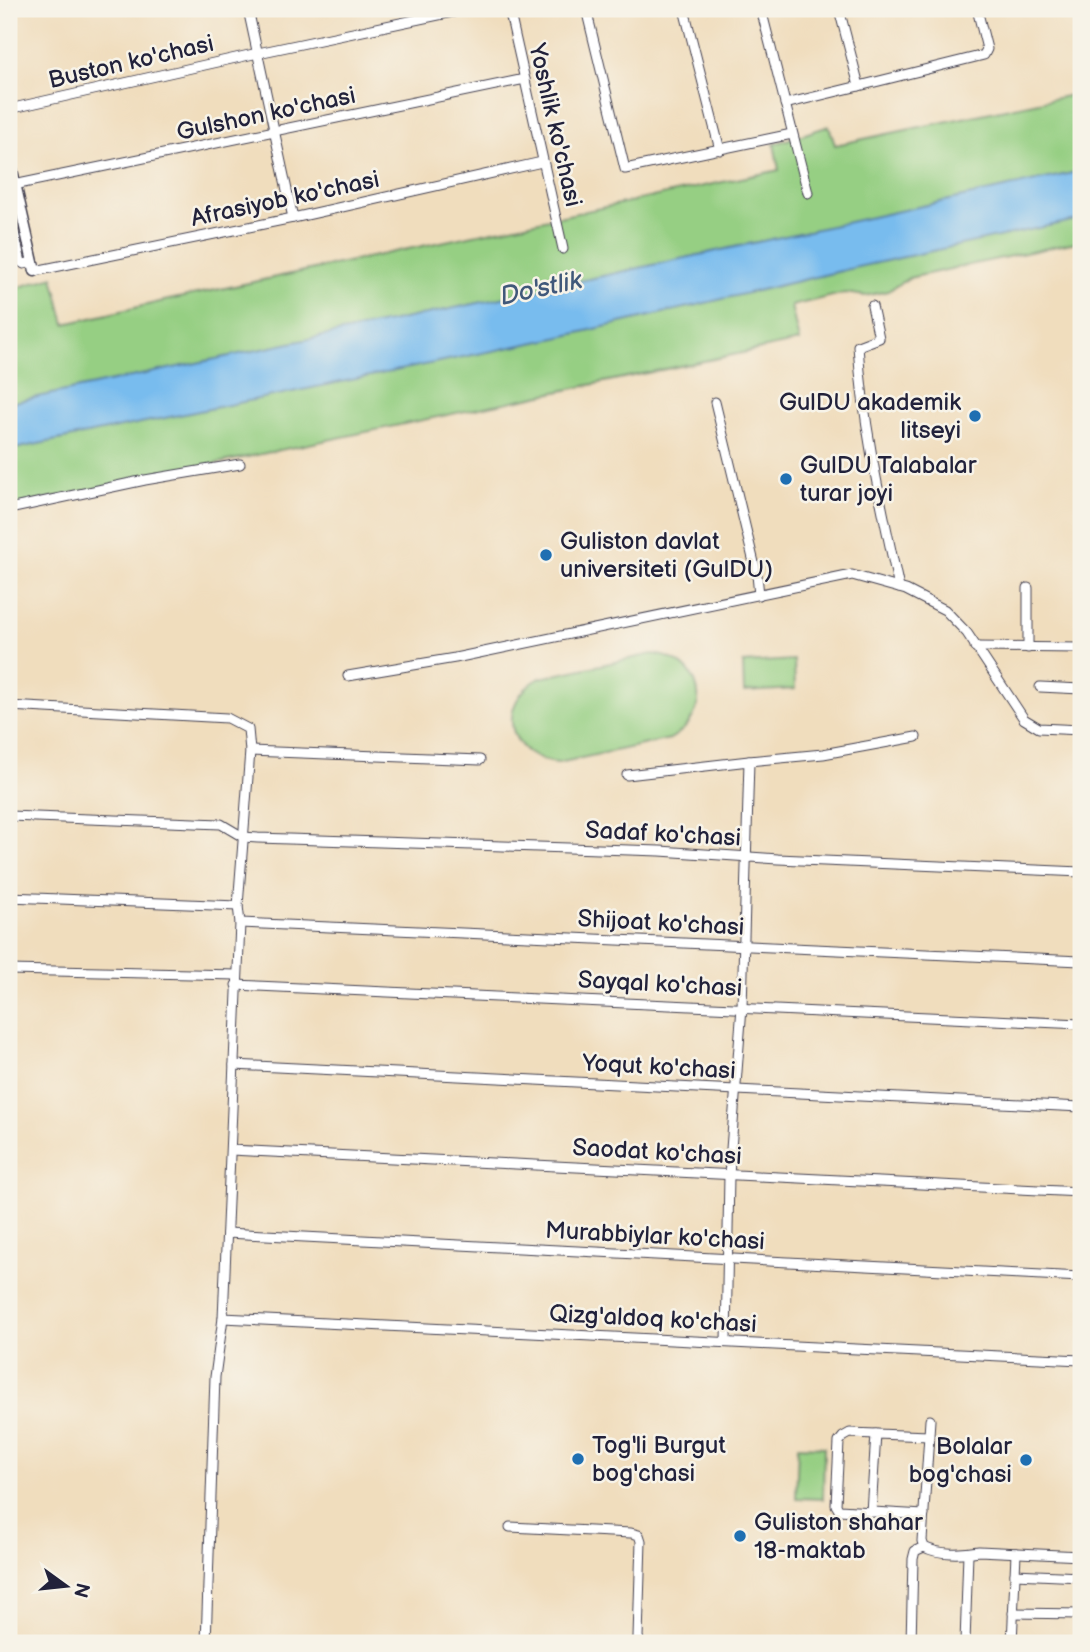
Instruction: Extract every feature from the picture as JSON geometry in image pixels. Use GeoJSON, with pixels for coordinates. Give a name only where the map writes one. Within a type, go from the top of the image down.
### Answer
{"type":"FeatureCollection","features":[{"type":"Feature","properties":{"kind":"street"},"geometry":{"type":"LineString","coordinates":[[248,9],[293,218]]}},
{"type":"Feature","properties":{"kind":"street","name":"Buston ko'chasi"},"geometry":{"type":"LineString","coordinates":[[9,109],[258,52],[467,9]]}},
{"type":"Feature","properties":{"kind":"street","name":"Yoshlik ko'chasi"},"geometry":{"type":"LineString","coordinates":[[509,9],[564,249]]}},
{"type":"Feature","properties":{"kind":"street"},"geometry":{"type":"LineString","coordinates":[[586,9],[625,169],[792,134]]}},
{"type":"Feature","properties":{"kind":"street"},"geometry":{"type":"LineString","coordinates":[[684,9],[720,150]]}},
{"type":"Feature","properties":{"kind":"street"},"geometry":{"type":"LineString","coordinates":[[777,9],[761,10],[808,193]]}},
{"type":"Feature","properties":{"kind":"street"},"geometry":{"type":"LineString","coordinates":[[839,9],[859,86]]}},
{"type":"Feature","properties":{"kind":"street"},"geometry":{"type":"LineString","coordinates":[[785,104],[984,55],[987,49],[977,9]]}},
{"type":"Feature","properties":{"kind":"street","name":"Gulshon ko'chasi"},"geometry":{"type":"LineString","coordinates":[[12,185],[525,79]]}},
{"type":"Feature","properties":{"kind":"street"},"geometry":{"type":"LineString","coordinates":[[9,157],[12,185],[34,267]]}},
{"type":"Feature","properties":{"kind":"street","name":"Afrasiyob ko'chasi"},"geometry":{"type":"LineString","coordinates":[[34,267],[293,218],[542,162]]}},
{"type":"Feature","properties":{"kind":"street"},"geometry":{"type":"LineString","coordinates":[[9,212],[21,262],[34,267]]}},
{"type":"Feature","properties":{"kind":"street"},"geometry":{"type":"LineString","coordinates":[[872,306],[879,338],[858,346],[859,369],[879,495],[899,588]]}},
{"type":"Feature","properties":{"kind":"street"},"geometry":{"type":"LineString","coordinates":[[715,401],[757,575],[759,594]]}},
{"type":"Feature","properties":{"kind":"street"},"geometry":{"type":"LineString","coordinates":[[9,509],[145,480],[240,464]]}},
{"type":"Feature","properties":{"kind":"street"},"geometry":{"type":"LineString","coordinates":[[348,676],[455,658],[852,575],[899,588],[945,610],[967,633],[1024,719],[1039,728],[1081,730]]}},
{"type":"Feature","properties":{"kind":"street"},"geometry":{"type":"LineString","coordinates":[[1028,588],[1028,648]]}},
{"type":"Feature","properties":{"kind":"street"},"geometry":{"type":"LineString","coordinates":[[975,647],[1081,648]]}},
{"type":"Feature","properties":{"kind":"street"},"geometry":{"type":"LineString","coordinates":[[1040,687],[1081,689]]}},
{"type":"Feature","properties":{"kind":"street"},"geometry":{"type":"LineString","coordinates":[[9,706],[227,718],[248,729],[250,751],[239,906],[223,1318],[215,1377],[206,1643]]}},
{"type":"Feature","properties":{"kind":"street"},"geometry":{"type":"LineString","coordinates":[[627,775],[823,754],[916,737]]}},
{"type":"Feature","properties":{"kind":"street"},"geometry":{"type":"LineString","coordinates":[[250,751],[480,760]]}},
{"type":"Feature","properties":{"kind":"street"},"geometry":{"type":"LineString","coordinates":[[726,1342],[729,1175],[742,1007],[749,761]]}},
{"type":"Feature","properties":{"kind":"street"},"geometry":{"type":"LineString","coordinates":[[9,816],[221,824],[243,837]]}},
{"type":"Feature","properties":{"kind":"street","name":"Sadaf ko'chasi"},"geometry":{"type":"LineString","coordinates":[[243,837],[660,851],[1081,872]]}},
{"type":"Feature","properties":{"kind":"street"},"geometry":{"type":"LineString","coordinates":[[9,897],[239,906]]}},
{"type":"Feature","properties":{"kind":"street","name":"Shijoat ko'chasi"},"geometry":{"type":"LineString","coordinates":[[240,923],[1081,961]]}},
{"type":"Feature","properties":{"kind":"street"},"geometry":{"type":"LineString","coordinates":[[9,970],[237,980]]}},
{"type":"Feature","properties":{"kind":"street","name":"Sayqal ko'chasi"},"geometry":{"type":"LineString","coordinates":[[237,980],[1081,1024]]}},
{"type":"Feature","properties":{"kind":"street","name":"Yoqut ko'chasi"},"geometry":{"type":"LineString","coordinates":[[234,1065],[1081,1107]]}},
{"type":"Feature","properties":{"kind":"street","name":"Saodat ko'chasi"},"geometry":{"type":"LineString","coordinates":[[230,1150],[1081,1192]]}},
{"type":"Feature","properties":{"kind":"street","name":"Murabbiylar ko'chasi"},"geometry":{"type":"LineString","coordinates":[[227,1233],[1081,1277]]}},
{"type":"Feature","properties":{"kind":"street","name":"Qizg'aldoq ko'chasi"},"geometry":{"type":"LineString","coordinates":[[223,1318],[1081,1360]]}},
{"type":"Feature","properties":{"kind":"street"},"geometry":{"type":"LineString","coordinates":[[930,1420],[922,1541],[924,1547],[931,1551],[1081,1556]]}},
{"type":"Feature","properties":{"kind":"street"},"geometry":{"type":"LineString","coordinates":[[924,1515],[839,1510],[836,1505],[839,1442],[850,1433],[929,1436]]}},
{"type":"Feature","properties":{"kind":"street"},"geometry":{"type":"LineString","coordinates":[[871,1513],[876,1434]]}},
{"type":"Feature","properties":{"kind":"street"},"geometry":{"type":"LineString","coordinates":[[510,1527],[639,1535],[640,1643]]}},
{"type":"Feature","properties":{"kind":"street"},"geometry":{"type":"LineString","coordinates":[[912,1643],[913,1559],[915,1551],[924,1547]]}},
{"type":"Feature","properties":{"kind":"street"},"geometry":{"type":"LineString","coordinates":[[965,1643],[968,1553]]}},
{"type":"Feature","properties":{"kind":"street"},"geometry":{"type":"LineString","coordinates":[[1012,1643],[1016,1553]]}},
{"type":"Feature","properties":{"kind":"street"},"geometry":{"type":"LineString","coordinates":[[1015,1574],[1081,1577]]}},
{"type":"Feature","properties":{"kind":"street"},"geometry":{"type":"LineString","coordinates":[[1013,1613],[1081,1614]]}},
{"type":"Feature","properties":{"kind":"green space"},"geometry":{"type":"Polygon","coordinates":[[[1081,93],[1081,241],[909,278],[888,291],[865,296],[845,293],[791,306],[799,341],[9,507],[9,290],[53,277],[65,324],[779,170],[774,144],[829,126],[835,145],[1081,93]]]}},
{"type":"Feature","properties":{"kind":"green space"},"geometry":{"type":"Polygon","coordinates":[[[652,654],[670,658],[683,666],[692,676],[697,689],[698,702],[693,716],[684,728],[670,739],[558,763],[540,759],[527,751],[518,740],[512,715],[517,701],[526,689],[540,678],[652,654]]]}},
{"type":"Feature","properties":{"kind":"green space"},"geometry":{"type":"Polygon","coordinates":[[[794,660],[795,689],[744,692],[743,663],[794,660]]]}},
{"type":"Feature","properties":{"kind":"green space"},"geometry":{"type":"Polygon","coordinates":[[[798,1446],[824,1447],[823,1499],[796,1498],[798,1446]]]}},
{"type":"Feature","properties":{"kind":"water"},"geometry":{"type":"Polygon","coordinates":[[[1081,171],[1081,219],[858,267],[561,337],[9,450],[9,403],[1081,171]]]}},
{"type":"Feature","properties":{"kind":"place","name":"GulDU akademik litseyi"},"geometry":{"type":"Point","coordinates":[975,416]}},
{"type":"Feature","properties":{"kind":"place","name":"GulDU Talabalar turar joyi"},"geometry":{"type":"Point","coordinates":[786,479]}},
{"type":"Feature","properties":{"kind":"place","name":"Guliston davlat universiteti (GulDU)"},"geometry":{"type":"Point","coordinates":[546,555]}},
{"type":"Feature","properties":{"kind":"place","name":"Tog'li Burgut bog'chasi"},"geometry":{"type":"Point","coordinates":[578,1459]}},
{"type":"Feature","properties":{"kind":"place","name":"Bolalar bog'chasi"},"geometry":{"type":"Point","coordinates":[1026,1460]}},
{"type":"Feature","properties":{"kind":"place","name":"Guliston shahar 18-maktab"},"geometry":{"type":"Point","coordinates":[740,1536]}},
{"type":"Feature","properties":{"kind":"water label","name":"Do'stlik"},"geometry":{"type":"Point","coordinates":[541,289]}}]}
